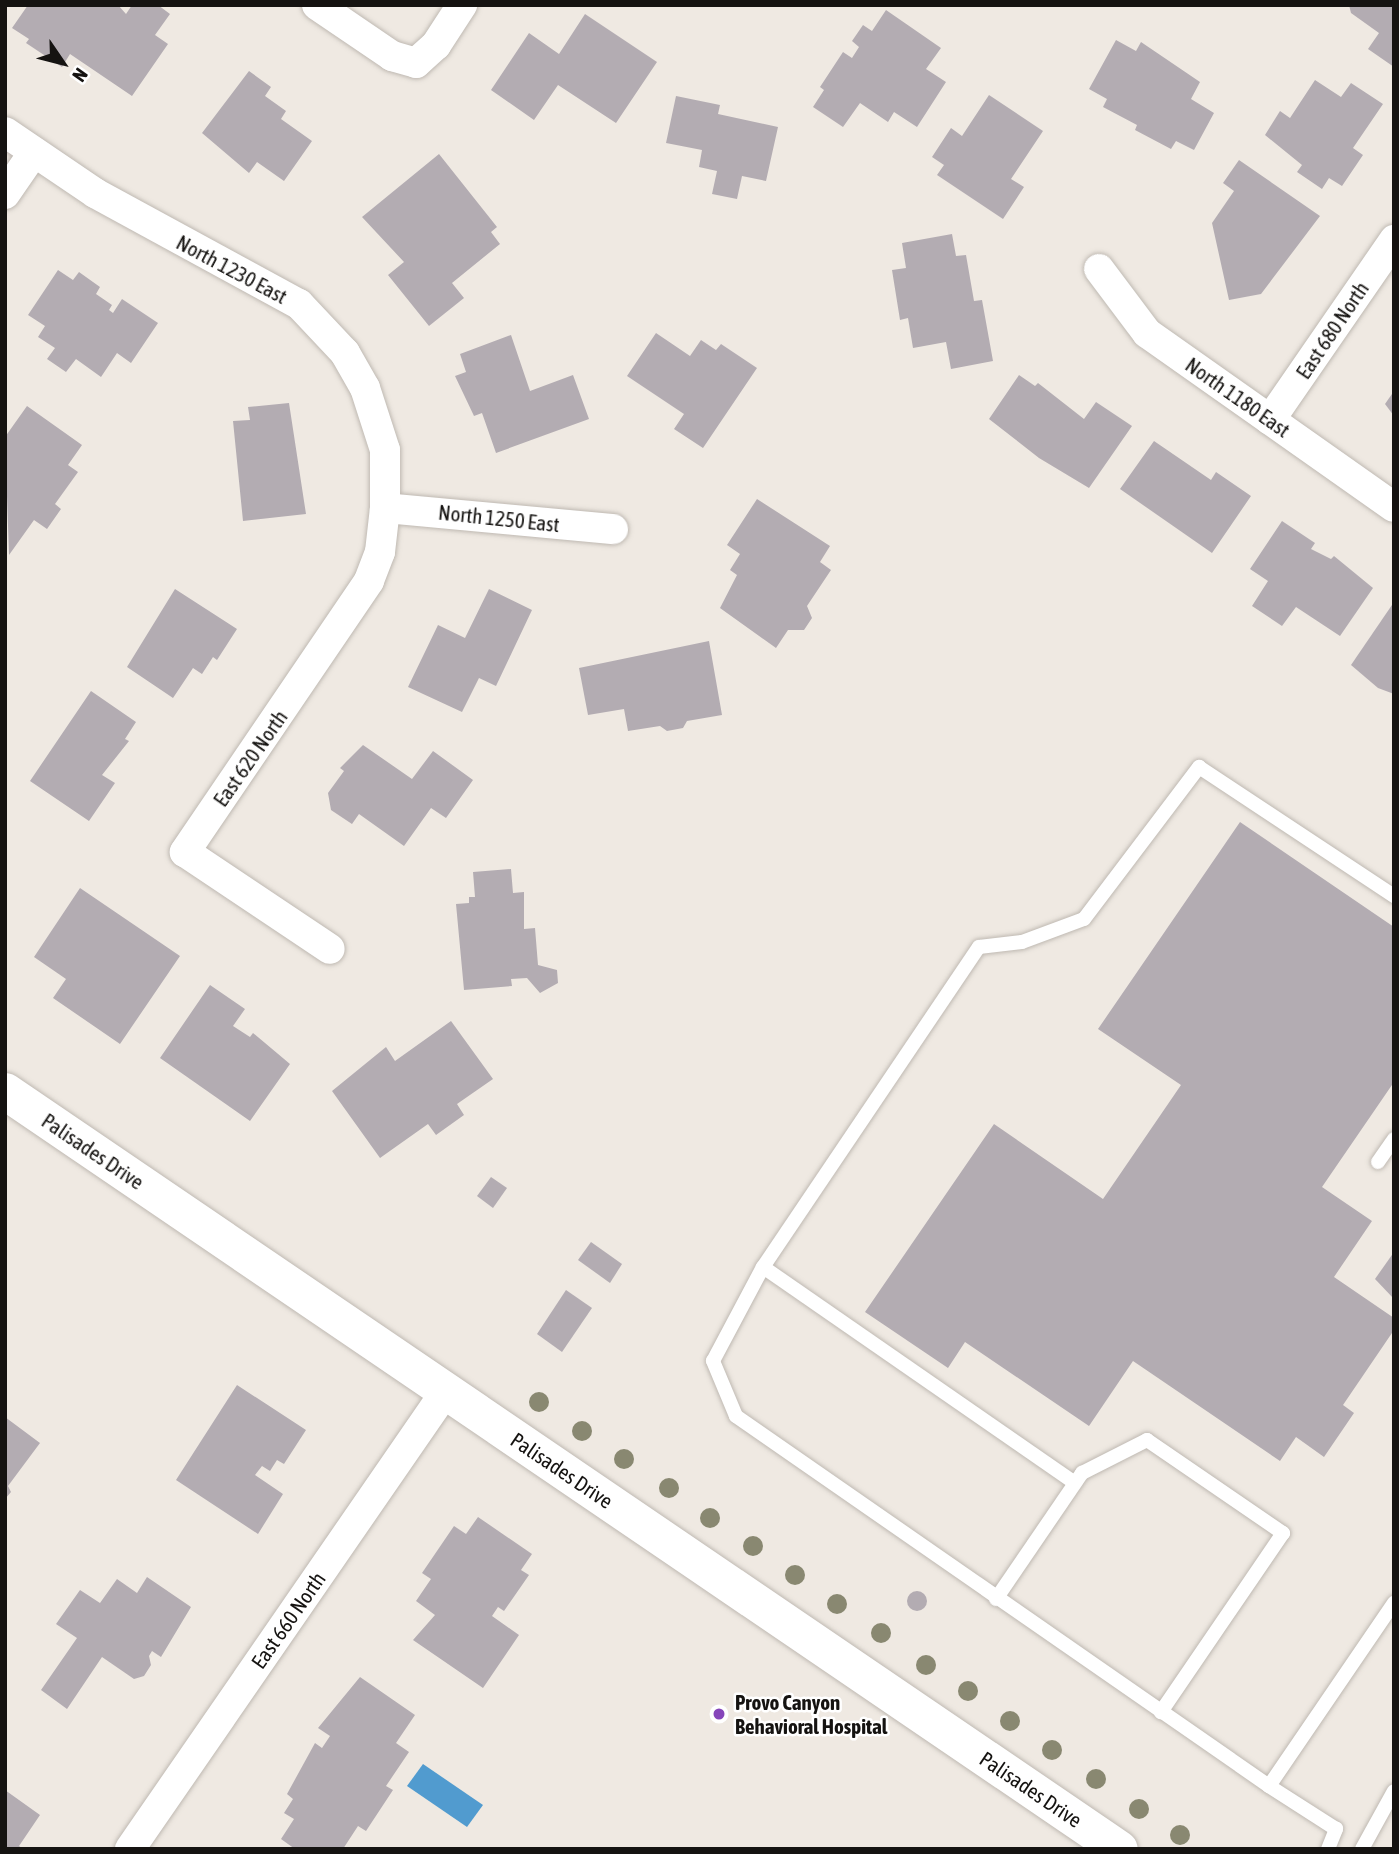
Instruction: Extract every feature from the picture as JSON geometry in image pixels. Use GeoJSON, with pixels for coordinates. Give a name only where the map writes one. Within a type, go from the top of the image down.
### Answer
{"type":"FeatureCollection","features":[{"type":"Feature","properties":{"kind":"street"},"geometry":{"type":"LineString","coordinates":[[317,5],[392,56],[416,63],[436,45],[462,5]]}},
{"type":"Feature","properties":{"kind":"street","name":"North 1230 East"},"geometry":{"type":"LineString","coordinates":[[5,132],[168,235],[277,290],[319,321],[345,352],[377,422],[385,450],[385,508]]}},
{"type":"Feature","properties":{"kind":"street"},"geometry":{"type":"LineString","coordinates":[[5,194],[34,152]]}},
{"type":"Feature","properties":{"kind":"street","name":"East 680 North"},"geometry":{"type":"LineString","coordinates":[[1270,420],[1394,240]]}},
{"type":"Feature","properties":{"kind":"street","name":"North 1180 East"},"geometry":{"type":"LineString","coordinates":[[1099,269],[1147,333],[1394,507]]}},
{"type":"Feature","properties":{"kind":"street","name":"North 1250 East"},"geometry":{"type":"LineString","coordinates":[[385,508],[613,530]]}},
{"type":"Feature","properties":{"kind":"street","name":"East 620 North"},"geometry":{"type":"LineString","coordinates":[[330,949],[185,852],[369,581],[380,552],[385,508]]}},
{"type":"Feature","properties":{"kind":"street","name":"Palisades Drive"},"geometry":{"type":"LineString","coordinates":[[5,1091],[1119,1849]]}},
{"type":"Feature","properties":{"kind":"street","name":"East 660 North"},"geometry":{"type":"LineString","coordinates":[[130,1849],[446,1391]]}},
{"type":"Feature","properties":{"kind":"lane"},"geometry":{"type":"LineString","coordinates":[[1328,1849],[1336,1829],[996,1599],[736,1416],[713,1361],[763,1266],[979,947],[1022,942],[1084,919],[1199,767],[1394,896]]}},
{"type":"Feature","properties":{"kind":"lane"},"geometry":{"type":"LineString","coordinates":[[1378,1162],[1394,1139]]}},
{"type":"Feature","properties":{"kind":"lane"},"geometry":{"type":"LineString","coordinates":[[763,1266],[1075,1483]]}},
{"type":"Feature","properties":{"kind":"lane"},"geometry":{"type":"LineString","coordinates":[[996,1599],[1082,1474],[1147,1440],[1283,1533],[1161,1712]]}},
{"type":"Feature","properties":{"kind":"lane"},"geometry":{"type":"LineString","coordinates":[[1269,1786],[1394,1603]]}},
{"type":"Feature","properties":{"kind":"lane"},"geometry":{"type":"LineString","coordinates":[[1362,1849],[1394,1791]]}},
{"type":"Feature","properties":{"kind":"water"},"geometry":{"type":"Polygon","coordinates":[[[423,1764],[483,1805],[467,1827],[407,1786],[423,1764]]]}},
{"type":"Feature","properties":{"kind":"building"},"geometry":{"type":"Polygon","coordinates":[[[28,5],[118,5],[126,14],[132,5],[158,5],[170,14],[155,35],[168,44],[132,96],[70,54],[62,67],[26,43],[29,39],[12,28],[28,5]]]}},
{"type":"Feature","properties":{"kind":"building"},"geometry":{"type":"Polygon","coordinates":[[[1349,5],[1394,5],[1394,67],[1368,49],[1379,33],[1351,13],[1349,5]]]}},
{"type":"Feature","properties":{"kind":"building"},"geometry":{"type":"Polygon","coordinates":[[[886,10],[941,48],[926,69],[946,82],[917,127],[894,112],[888,122],[860,103],[843,127],[813,107],[824,90],[820,87],[843,52],[852,58],[859,47],[852,41],[863,25],[872,31],[886,10]]]}},
{"type":"Feature","properties":{"kind":"building"},"geometry":{"type":"Polygon","coordinates":[[[585,14],[657,62],[616,123],[558,85],[534,120],[491,90],[529,33],[559,54],[585,14]]]}},
{"type":"Feature","properties":{"kind":"building"},"geometry":{"type":"Polygon","coordinates":[[[1116,40],[1136,51],[1141,42],[1200,82],[1191,99],[1214,113],[1194,150],[1176,141],[1171,149],[1135,130],[1137,125],[1103,107],[1107,99],[1089,89],[1116,40]]]}},
{"type":"Feature","properties":{"kind":"building"},"geometry":{"type":"Polygon","coordinates":[[[249,71],[271,87],[265,96],[286,111],[281,119],[312,141],[284,181],[257,162],[249,173],[202,133],[249,71]]]}},
{"type":"Feature","properties":{"kind":"building"},"geometry":{"type":"Polygon","coordinates":[[[1315,80],[1341,97],[1351,83],[1383,104],[1353,148],[1363,155],[1342,186],[1329,178],[1322,189],[1297,172],[1302,165],[1265,135],[1280,111],[1290,118],[1315,80]]]}},
{"type":"Feature","properties":{"kind":"building"},"geometry":{"type":"Polygon","coordinates":[[[989,95],[1043,131],[1011,179],[1024,187],[1003,219],[937,175],[944,165],[932,157],[951,128],[962,136],[989,95]]]}},
{"type":"Feature","properties":{"kind":"building"},"geometry":{"type":"Polygon","coordinates":[[[676,96],[720,105],[718,114],[778,127],[766,181],[742,176],[737,199],[712,194],[717,171],[699,167],[702,150],[666,143],[676,96]]]}},
{"type":"Feature","properties":{"kind":"building"},"geometry":{"type":"Polygon","coordinates":[[[439,154],[497,227],[491,232],[500,244],[452,283],[464,298],[429,326],[388,275],[404,262],[362,217],[439,154]]]}},
{"type":"Feature","properties":{"kind":"building"},"geometry":{"type":"Polygon","coordinates":[[[1239,160],[1320,216],[1261,294],[1229,300],[1212,223],[1234,191],[1223,183],[1239,160]]]}},
{"type":"Feature","properties":{"kind":"building"},"geometry":{"type":"Polygon","coordinates":[[[952,234],[956,256],[966,255],[974,301],[982,300],[993,361],[951,369],[946,342],[913,348],[908,318],[900,320],[892,270],[906,268],[902,243],[952,234]]]}},
{"type":"Feature","properties":{"kind":"building"},"geometry":{"type":"Polygon","coordinates":[[[58,270],[73,280],[79,272],[100,287],[96,294],[112,305],[109,310],[113,313],[122,299],[158,323],[131,363],[117,353],[101,377],[76,359],[66,372],[47,359],[55,348],[38,337],[45,326],[28,315],[58,270]]]}},
{"type":"Feature","properties":{"kind":"building"},"geometry":{"type":"Polygon","coordinates":[[[656,333],[690,356],[701,340],[716,350],[721,344],[757,368],[703,448],[674,429],[684,414],[627,376],[656,333]]]}},
{"type":"Feature","properties":{"kind":"building"},"geometry":{"type":"Polygon","coordinates":[[[511,335],[530,391],[573,375],[589,419],[496,453],[482,413],[474,416],[455,376],[466,372],[460,354],[511,335]]]}},
{"type":"Feature","properties":{"kind":"building"},"geometry":{"type":"Polygon","coordinates":[[[1019,375],[1035,386],[1038,383],[1084,419],[1096,402],[1132,426],[1089,488],[1039,458],[989,419],[1019,375]]]}},
{"type":"Feature","properties":{"kind":"building"},"geometry":{"type":"Polygon","coordinates":[[[1394,391],[1394,416],[1385,404],[1394,391]]]}},
{"type":"Feature","properties":{"kind":"building"},"geometry":{"type":"Polygon","coordinates":[[[289,403],[306,514],[243,521],[233,421],[250,420],[248,407],[289,403]]]}},
{"type":"Feature","properties":{"kind":"building"},"geometry":{"type":"Polygon","coordinates":[[[27,406],[82,445],[68,465],[78,472],[55,504],[61,509],[47,529],[34,520],[9,555],[5,437],[27,406]]]}},
{"type":"Feature","properties":{"kind":"building"},"geometry":{"type":"Polygon","coordinates":[[[1154,441],[1211,480],[1216,472],[1251,496],[1212,553],[1120,489],[1154,441]]]}},
{"type":"Feature","properties":{"kind":"building"},"geometry":{"type":"Polygon","coordinates":[[[757,499],[830,546],[820,562],[831,570],[807,606],[812,618],[804,630],[788,630],[776,648],[720,608],[737,575],[730,570],[740,554],[727,545],[757,499]]]}},
{"type":"Feature","properties":{"kind":"building"},"geometry":{"type":"Polygon","coordinates":[[[1282,521],[1315,543],[1311,549],[1331,559],[1334,556],[1373,588],[1340,636],[1296,607],[1282,626],[1252,606],[1268,581],[1250,569],[1282,521]]]}},
{"type":"Feature","properties":{"kind":"building"},"geometry":{"type":"Polygon","coordinates":[[[175,589],[237,629],[217,660],[213,657],[202,674],[193,668],[173,698],[127,667],[175,589]]]}},
{"type":"Feature","properties":{"kind":"building"},"geometry":{"type":"Polygon","coordinates":[[[489,589],[532,610],[496,686],[479,678],[462,712],[408,687],[438,625],[465,638],[489,589]]]}},
{"type":"Feature","properties":{"kind":"building"},"geometry":{"type":"Polygon","coordinates":[[[1394,602],[1394,694],[1378,688],[1351,665],[1394,602]]]}},
{"type":"Feature","properties":{"kind":"building"},"geometry":{"type":"Polygon","coordinates":[[[709,641],[722,715],[687,721],[683,728],[667,731],[660,726],[628,731],[624,709],[588,715],[579,668],[709,641]]]}},
{"type":"Feature","properties":{"kind":"building"},"geometry":{"type":"Polygon","coordinates":[[[91,691],[136,722],[125,739],[129,741],[102,775],[115,783],[89,821],[30,781],[91,691]]]}},
{"type":"Feature","properties":{"kind":"building"},"geometry":{"type":"Polygon","coordinates":[[[363,745],[412,779],[433,751],[473,780],[446,818],[431,808],[404,846],[359,814],[352,824],[331,810],[328,793],[344,771],[340,768],[363,745]]]}},
{"type":"Feature","properties":{"kind":"building"},"geometry":{"type":"Polygon","coordinates":[[[1240,822],[1394,927],[1394,1082],[1322,1187],[1372,1221],[1334,1277],[1394,1318],[1394,1330],[1343,1405],[1354,1413],[1324,1457],[1296,1437],[1280,1461],[1133,1361],[1089,1426],[965,1342],[948,1368],[865,1312],[994,1124],[1103,1199],[1181,1085],[1098,1029],[1240,822]]]}},
{"type":"Feature","properties":{"kind":"building"},"geometry":{"type":"Polygon","coordinates":[[[511,869],[513,893],[524,892],[524,929],[535,928],[538,965],[557,970],[558,983],[540,993],[527,978],[511,979],[512,986],[464,990],[456,904],[469,903],[469,897],[475,897],[473,872],[511,869]]]}},
{"type":"Feature","properties":{"kind":"building"},"geometry":{"type":"Polygon","coordinates":[[[80,888],[180,956],[120,1044],[53,998],[66,979],[34,957],[80,888]]]}},
{"type":"Feature","properties":{"kind":"building"},"geometry":{"type":"Polygon","coordinates":[[[210,985],[245,1009],[233,1026],[250,1037],[253,1033],[290,1064],[250,1121],[160,1058],[210,985]]]}},
{"type":"Feature","properties":{"kind":"building"},"geometry":{"type":"Polygon","coordinates":[[[451,1021],[493,1079],[457,1104],[464,1115],[436,1135],[428,1124],[380,1158],[332,1091],[386,1047],[395,1061],[451,1021]]]}},
{"type":"Feature","properties":{"kind":"building"},"geometry":{"type":"Polygon","coordinates":[[[491,1177],[507,1188],[493,1208],[477,1196],[491,1177]]]}},
{"type":"Feature","properties":{"kind":"building"},"geometry":{"type":"Polygon","coordinates":[[[591,1242],[622,1264],[610,1283],[578,1260],[591,1242]]]}},
{"type":"Feature","properties":{"kind":"building"},"geometry":{"type":"Polygon","coordinates":[[[1394,1252],[1394,1299],[1375,1279],[1394,1252]]]}},
{"type":"Feature","properties":{"kind":"building"},"geometry":{"type":"Polygon","coordinates":[[[566,1290],[592,1308],[562,1352],[537,1334],[566,1290]]]}},
{"type":"Feature","properties":{"kind":"building"},"geometry":{"type":"Polygon","coordinates":[[[237,1385],[306,1430],[284,1464],[277,1460],[270,1471],[262,1466],[255,1475],[283,1494],[258,1534],[176,1480],[237,1385]]]}},
{"type":"Feature","properties":{"kind":"building"},"geometry":{"type":"Polygon","coordinates":[[[5,1417],[40,1443],[8,1486],[11,1492],[5,1499],[5,1417]]]}},
{"type":"Feature","properties":{"kind":"building"},"geometry":{"type":"Polygon","coordinates":[[[478,1517],[532,1554],[521,1570],[529,1575],[504,1611],[498,1607],[492,1616],[519,1635],[483,1688],[413,1640],[435,1615],[416,1601],[431,1579],[422,1573],[454,1526],[466,1534],[478,1517]]]}},
{"type":"Feature","properties":{"kind":"building"},"geometry":{"type":"Polygon","coordinates":[[[147,1577],[191,1607],[161,1657],[152,1651],[149,1656],[151,1665],[144,1676],[134,1679],[102,1657],[67,1709],[41,1690],[77,1638],[56,1624],[80,1590],[100,1603],[117,1579],[137,1593],[147,1577]]]}},
{"type":"Feature","properties":{"kind":"building"},"geometry":{"type":"Polygon","coordinates":[[[917,1591],[924,1594],[927,1601],[924,1608],[917,1611],[910,1608],[907,1601],[910,1594],[917,1591]]]}},
{"type":"Feature","properties":{"kind":"building"},"geometry":{"type":"Polygon","coordinates":[[[360,1677],[415,1715],[396,1743],[409,1752],[386,1786],[393,1790],[366,1831],[358,1826],[343,1849],[295,1849],[281,1839],[294,1819],[284,1813],[293,1799],[287,1794],[315,1743],[322,1748],[330,1736],[318,1728],[360,1677]]]}},
{"type":"Feature","properties":{"kind":"building"},"geometry":{"type":"Polygon","coordinates":[[[5,1790],[40,1815],[19,1846],[23,1849],[5,1849],[5,1790]]]}},
{"type":"Feature","properties":{"kind":"place","name":"Provo Canyon Behavioral Hospital"},"geometry":{"type":"Point","coordinates":[719,1714]}}]}
